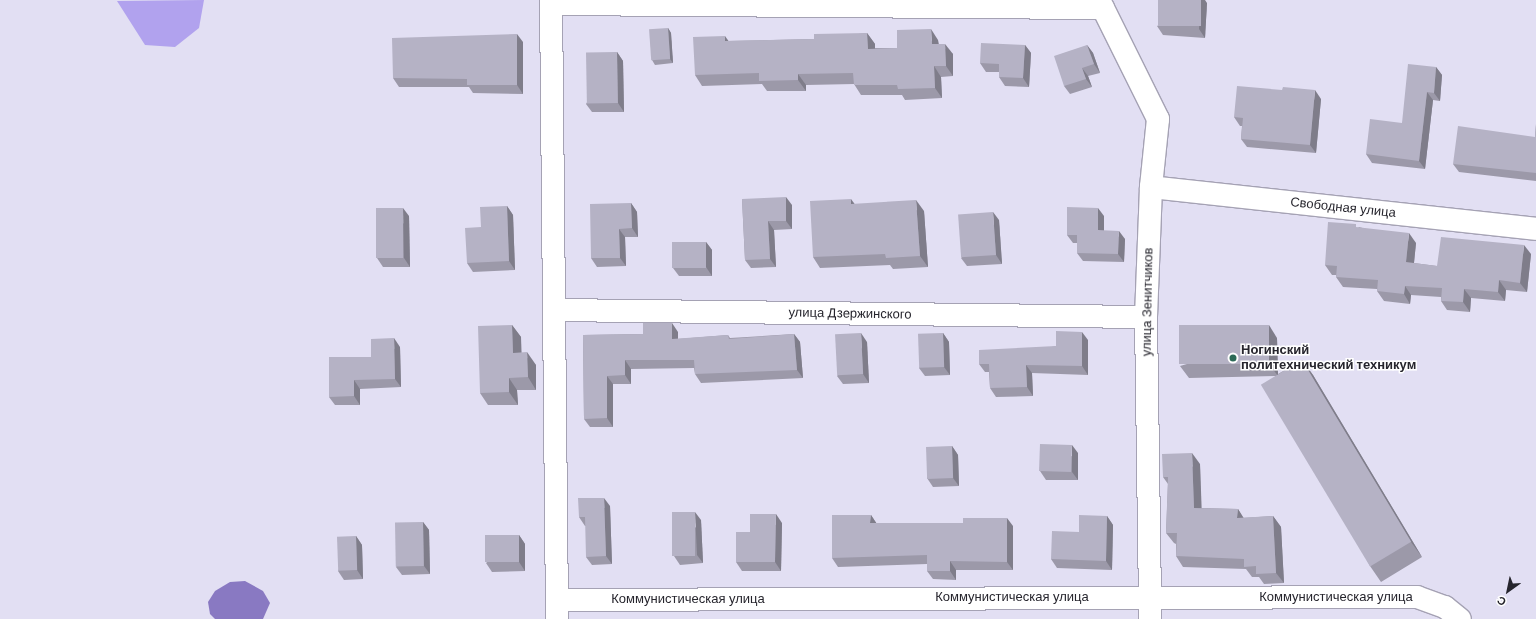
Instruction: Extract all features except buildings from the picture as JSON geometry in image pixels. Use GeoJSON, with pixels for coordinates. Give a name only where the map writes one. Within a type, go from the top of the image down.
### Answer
{"type":"FeatureCollection","features":[{"type":"Feature","properties":{"kind":"street"},"geometry":{"type":"LineString","coordinates":[[557,609],[551,2],[1101,4]]}},
{"type":"Feature","properties":{"kind":"street","name":"улица Зенитчиков"},"geometry":{"type":"LineString","coordinates":[[1101,4],[1158,119],[1151,187],[1146,317],[1150,619]]}},
{"type":"Feature","properties":{"kind":"street","name":"Свободная улица"},"geometry":{"type":"LineString","coordinates":[[1151,187],[1536,229]]}},
{"type":"Feature","properties":{"kind":"street","name":"улица Дзержинского"},"geometry":{"type":"LineString","coordinates":[[554,310],[1146,317]]}},
{"type":"Feature","properties":{"kind":"street","name":"Коммунистическая улица"},"geometry":{"type":"LineString","coordinates":[[557,609],[1150,597],[1417,597],[1445,607],[1460,619]]}},
{"type":"Feature","properties":{"kind":"shaded area"},"geometry":{"type":"Polygon","coordinates":[[[204,0],[199,28],[175,47],[145,45],[117,1],[204,0]]]}},
{"type":"Feature","properties":{"kind":"shaded area"},"geometry":{"type":"Polygon","coordinates":[[[245,581],[263,591],[270,603],[263,619],[215,619],[210,614],[208,602],[215,591],[230,582],[245,581]]]}},
{"type":"Feature","properties":{"kind":"place","name":"Ногинский политехнический техникум"},"geometry":{"type":"Point","coordinates":[1233,358]}}]}
